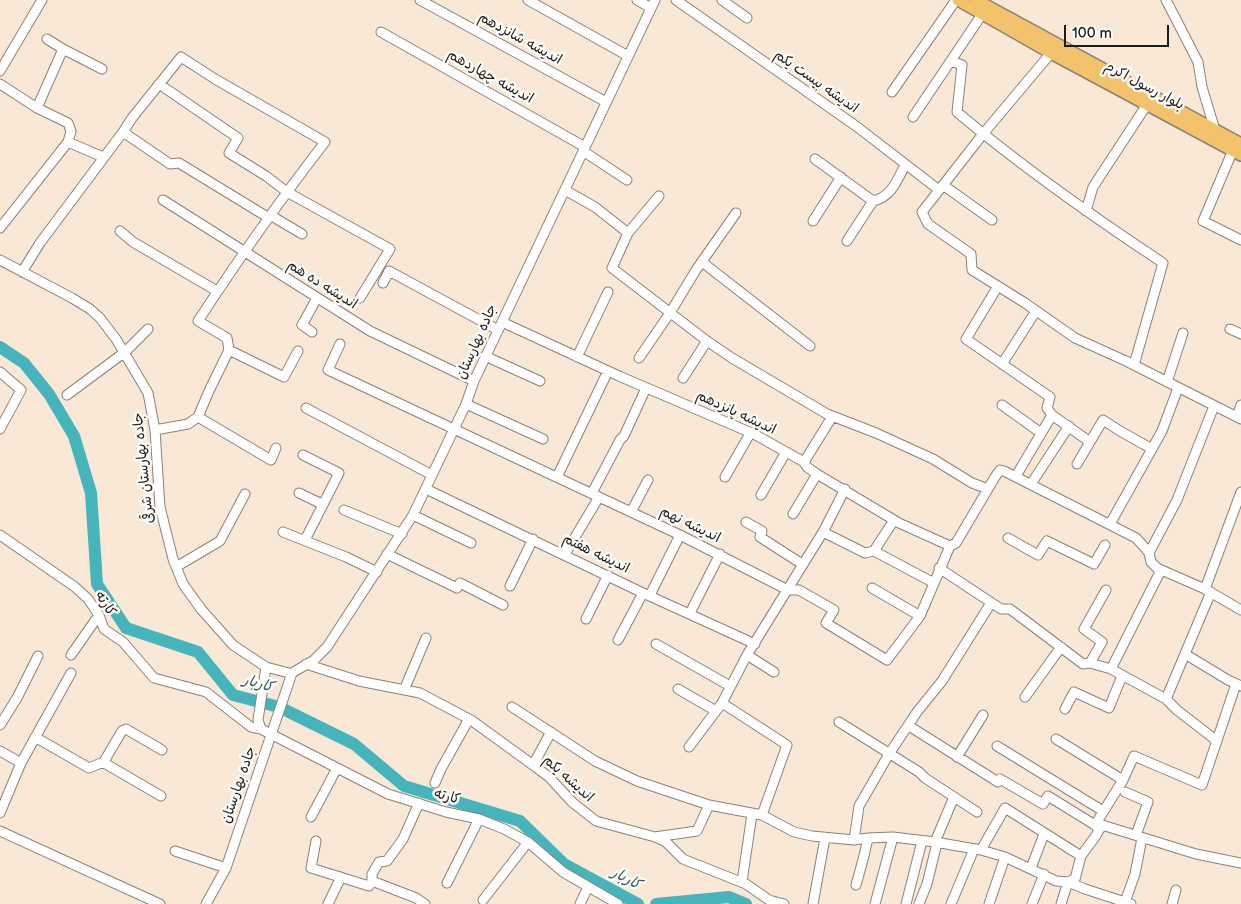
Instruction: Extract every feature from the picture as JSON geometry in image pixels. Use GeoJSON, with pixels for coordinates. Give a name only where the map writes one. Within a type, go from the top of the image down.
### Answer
{"type":"FeatureCollection","features":[{"type":"Feature","properties":{"kind":"main road","name":"بلوار رسول اکرم"},"geometry":{"type":"LineString","coordinates":[[957,0],[1051,53],[1213,135]]}},
{"type":"Feature","properties":{"kind":"main road","name":"بلوار رسول اکرم"},"geometry":{"type":"LineString","coordinates":[[976,0],[1238,150]]}},
{"type":"Feature","properties":{"kind":"street"},"geometry":{"type":"LineString","coordinates":[[0,71],[42,0]]}},
{"type":"Feature","properties":{"kind":"street","name":"اندیشه شانزدهم"},"geometry":{"type":"LineString","coordinates":[[420,0],[606,102]]}},
{"type":"Feature","properties":{"kind":"street"},"geometry":{"type":"LineString","coordinates":[[528,0],[628,56]]}},
{"type":"Feature","properties":{"kind":"street"},"geometry":{"type":"LineString","coordinates":[[637,0],[653,4]]}},
{"type":"Feature","properties":{"kind":"street","name":"اندیشه بیست یکم"},"geometry":{"type":"LineString","coordinates":[[676,0],[856,126],[905,165],[992,220]]}},
{"type":"Feature","properties":{"kind":"street"},"geometry":{"type":"LineString","coordinates":[[722,0],[747,18]]}},
{"type":"Feature","properties":{"kind":"street"},"geometry":{"type":"LineString","coordinates":[[892,92],[957,0]]}},
{"type":"Feature","properties":{"kind":"street"},"geometry":{"type":"LineString","coordinates":[[1166,0],[1198,62],[1213,135]]}},
{"type":"Feature","properties":{"kind":"street","name":"جاده بهارستان"},"geometry":{"type":"LineString","coordinates":[[206,904],[226,868],[292,673],[314,660],[327,647],[413,515],[455,430],[485,356],[653,4]]}},
{"type":"Feature","properties":{"kind":"street"},"geometry":{"type":"LineString","coordinates":[[913,117],[983,13]]}},
{"type":"Feature","properties":{"kind":"street","name":"اندیشه چهاردهم"},"geometry":{"type":"LineString","coordinates":[[381,32],[584,149],[627,180]]}},
{"type":"Feature","properties":{"kind":"street"},"geometry":{"type":"LineString","coordinates":[[47,39],[63,50],[102,69]]}},
{"type":"Feature","properties":{"kind":"street"},"geometry":{"type":"LineString","coordinates":[[37,108],[63,50]]}},
{"type":"Feature","properties":{"kind":"street"},"geometry":{"type":"LineString","coordinates":[[1051,53],[983,134],[922,212],[928,224],[971,254],[972,270],[1075,338],[1134,365],[1239,418],[1241,405]]}},
{"type":"Feature","properties":{"kind":"street"},"geometry":{"type":"LineString","coordinates":[[22,272],[40,243],[132,118],[181,57],[215,79],[325,142],[287,192],[198,321],[227,338],[229,350],[198,417],[188,424],[155,430]]}},
{"type":"Feature","properties":{"kind":"street"},"geometry":{"type":"LineString","coordinates":[[951,61],[962,65],[957,112],[983,134],[1086,211],[1164,263],[1134,365]]}},
{"type":"Feature","properties":{"kind":"street"},"geometry":{"type":"LineString","coordinates":[[0,84],[37,108],[68,123],[70,131],[68,142],[0,228]]}},
{"type":"Feature","properties":{"kind":"street"},"geometry":{"type":"LineString","coordinates":[[159,84],[238,138],[229,153],[266,176],[287,192],[390,250],[360,298]]}},
{"type":"Feature","properties":{"kind":"street"},"geometry":{"type":"LineString","coordinates":[[1086,211],[1093,187],[1148,103]]}},
{"type":"Feature","properties":{"kind":"street"},"geometry":{"type":"LineString","coordinates":[[123,132],[170,164],[179,163],[302,234]]}},
{"type":"Feature","properties":{"kind":"street"},"geometry":{"type":"LineString","coordinates":[[68,142],[103,158]]}},
{"type":"Feature","properties":{"kind":"street"},"geometry":{"type":"LineString","coordinates":[[1238,150],[1203,220],[1241,240]]}},
{"type":"Feature","properties":{"kind":"street"},"geometry":{"type":"LineString","coordinates":[[815,159],[872,201]]}},
{"type":"Feature","properties":{"kind":"street"},"geometry":{"type":"LineString","coordinates":[[847,241],[872,201],[882,199],[894,187],[905,165]]}},
{"type":"Feature","properties":{"kind":"street"},"geometry":{"type":"LineString","coordinates":[[812,221],[841,177]]}},
{"type":"Feature","properties":{"kind":"street"},"geometry":{"type":"LineString","coordinates":[[565,190],[595,207],[628,233]]}},
{"type":"Feature","properties":{"kind":"street"},"geometry":{"type":"LineString","coordinates":[[659,196],[628,233],[612,268],[707,342],[740,363],[832,416],[876,433],[933,459],[972,483],[988,489]]}},
{"type":"Feature","properties":{"kind":"street","name":"اندیشه ده هم"},"geometry":{"type":"LineString","coordinates":[[163,200],[370,331],[474,381]]}},
{"type":"Feature","properties":{"kind":"street"},"geometry":{"type":"LineString","coordinates":[[639,358],[736,213]]}},
{"type":"Feature","properties":{"kind":"street"},"geometry":{"type":"LineString","coordinates":[[120,231],[133,242],[217,292]]}},
{"type":"Feature","properties":{"kind":"street","name":"جاده بهارستان شرقی"},"geometry":{"type":"LineString","coordinates":[[0,260],[90,309],[100,318],[125,352],[148,393],[155,430],[160,507],[172,559],[183,584],[219,631],[233,645],[271,668]]}},
{"type":"Feature","properties":{"kind":"street"},"geometry":{"type":"LineString","coordinates":[[702,262],[810,346]]}},
{"type":"Feature","properties":{"kind":"street","name":"اندیشه پانزدهم"},"geometry":{"type":"LineString","coordinates":[[383,283],[389,270],[500,326],[751,432],[804,462],[807,467],[817,474],[894,520],[950,546]]}},
{"type":"Feature","properties":{"kind":"street"},"geometry":{"type":"LineString","coordinates":[[998,286],[966,338],[1050,396],[1047,408],[1052,415],[1090,442]]}},
{"type":"Feature","properties":{"kind":"street"},"geometry":{"type":"LineString","coordinates":[[577,357],[608,292]]}},
{"type":"Feature","properties":{"kind":"street"},"geometry":{"type":"LineString","coordinates":[[312,332],[302,325],[316,298]]}},
{"type":"Feature","properties":{"kind":"street"},"geometry":{"type":"LineString","coordinates":[[1002,364],[1036,311]]}},
{"type":"Feature","properties":{"kind":"street"},"geometry":{"type":"LineString","coordinates":[[67,395],[125,352],[148,329]]}},
{"type":"Feature","properties":{"kind":"street"},"geometry":{"type":"LineString","coordinates":[[1230,329],[1241,334]]}},
{"type":"Feature","properties":{"kind":"street"},"geometry":{"type":"LineString","coordinates":[[1167,382],[1183,333]]}},
{"type":"Feature","properties":{"kind":"street"},"geometry":{"type":"LineString","coordinates":[[683,378],[707,342]]}},
{"type":"Feature","properties":{"kind":"street","name":"اندیشه نهم"},"geometry":{"type":"LineString","coordinates":[[340,344],[328,370],[720,554],[787,590],[799,590],[834,610],[826,623],[887,660],[920,616]]}},
{"type":"Feature","properties":{"kind":"street"},"geometry":{"type":"LineString","coordinates":[[229,350],[284,378],[298,351]]}},
{"type":"Feature","properties":{"kind":"street"},"geometry":{"type":"LineString","coordinates":[[485,356],[540,381]]}},
{"type":"Feature","properties":{"kind":"street"},"geometry":{"type":"LineString","coordinates":[[557,477],[608,371]]}},
{"type":"Feature","properties":{"kind":"street"},"geometry":{"type":"LineString","coordinates":[[0,372],[21,390],[0,429]]}},
{"type":"Feature","properties":{"kind":"street"},"geometry":{"type":"LineString","coordinates":[[565,554],[596,495],[620,440],[624,436],[646,388]]}},
{"type":"Feature","properties":{"kind":"street"},"geometry":{"type":"LineString","coordinates":[[1110,524],[1162,431],[1178,388]]}},
{"type":"Feature","properties":{"kind":"street"},"geometry":{"type":"LineString","coordinates":[[466,404],[543,439]]}},
{"type":"Feature","properties":{"kind":"street"},"geometry":{"type":"LineString","coordinates":[[1002,405],[1040,433]]}},
{"type":"Feature","properties":{"kind":"street"},"geometry":{"type":"LineString","coordinates":[[1149,553],[1177,500],[1214,406]]}},
{"type":"Feature","properties":{"kind":"street"},"geometry":{"type":"LineString","coordinates":[[306,408],[432,475]]}},
{"type":"Feature","properties":{"kind":"street"},"geometry":{"type":"LineString","coordinates":[[1016,476],[1052,415]]}},
{"type":"Feature","properties":{"kind":"street"},"geometry":{"type":"LineString","coordinates":[[804,462],[832,416]]}},
{"type":"Feature","properties":{"kind":"street"},"geometry":{"type":"LineString","coordinates":[[198,417],[271,460],[276,448]]}},
{"type":"Feature","properties":{"kind":"street"},"geometry":{"type":"LineString","coordinates":[[1077,464],[1103,420],[1152,449]]}},
{"type":"Feature","properties":{"kind":"street"},"geometry":{"type":"LineString","coordinates":[[1031,484],[1069,426]]}},
{"type":"Feature","properties":{"kind":"street"},"geometry":{"type":"LineString","coordinates":[[726,477],[751,432]]}},
{"type":"Feature","properties":{"kind":"street"},"geometry":{"type":"LineString","coordinates":[[761,495],[786,452]]}},
{"type":"Feature","properties":{"kind":"street"},"geometry":{"type":"LineString","coordinates":[[303,455],[339,473],[305,540]]}},
{"type":"Feature","properties":{"kind":"street"},"geometry":{"type":"LineString","coordinates":[[872,588],[920,616],[950,546],[956,544],[1000,470],[1016,476],[1136,538],[1149,553],[1151,562],[1161,570],[1208,591],[1241,610]]}},
{"type":"Feature","properties":{"kind":"street"},"geometry":{"type":"LineString","coordinates":[[793,514],[817,474]]}},
{"type":"Feature","properties":{"kind":"street"},"geometry":{"type":"LineString","coordinates":[[631,512],[648,480]]}},
{"type":"Feature","properties":{"kind":"street","name":"اندیشه هفتم"},"geometry":{"type":"LineString","coordinates":[[426,489],[755,644]]}},
{"type":"Feature","properties":{"kind":"street"},"geometry":{"type":"LineString","coordinates":[[689,747],[722,703],[747,655],[823,532],[845,490]]}},
{"type":"Feature","properties":{"kind":"street"},"geometry":{"type":"LineString","coordinates":[[1166,699],[1186,654],[1241,492]]}},
{"type":"Feature","properties":{"kind":"street"},"geometry":{"type":"LineString","coordinates":[[299,493],[322,504]]}},
{"type":"Feature","properties":{"kind":"street"},"geometry":{"type":"LineString","coordinates":[[176,567],[220,542],[245,494]]}},
{"type":"Feature","properties":{"kind":"street"},"geometry":{"type":"LineString","coordinates":[[344,510],[402,534]]}},
{"type":"Feature","properties":{"kind":"street"},"geometry":{"type":"LineString","coordinates":[[413,515],[471,543]]}},
{"type":"Feature","properties":{"kind":"street"},"geometry":{"type":"LineString","coordinates":[[874,551],[894,520]]}},
{"type":"Feature","properties":{"kind":"street"},"geometry":{"type":"LineString","coordinates":[[746,522],[762,531],[760,537],[802,564]]}},
{"type":"Feature","properties":{"kind":"street"},"geometry":{"type":"LineString","coordinates":[[282,532],[305,540],[377,572]]}},
{"type":"Feature","properties":{"kind":"street"},"geometry":{"type":"LineString","coordinates":[[823,532],[865,553],[874,551],[934,583]]}},
{"type":"Feature","properties":{"kind":"street","name":"کارته"},"geometry":{"type":"LineString","coordinates":[[0,535],[75,587],[99,615],[104,629],[123,642],[154,678],[206,692],[250,727],[259,724],[271,733],[388,794],[446,812],[479,819],[504,829],[528,842],[563,872],[618,904]]}},
{"type":"Feature","properties":{"kind":"street"},"geometry":{"type":"LineString","coordinates":[[618,640],[680,535]]}},
{"type":"Feature","properties":{"kind":"street"},"geometry":{"type":"LineString","coordinates":[[1008,538],[1038,555],[1046,541],[1094,564],[1105,546]]}},
{"type":"Feature","properties":{"kind":"street"},"geometry":{"type":"LineString","coordinates":[[510,586],[533,539]]}},
{"type":"Feature","properties":{"kind":"street"},"geometry":{"type":"LineString","coordinates":[[387,554],[457,588],[460,583],[503,605]]}},
{"type":"Feature","properties":{"kind":"street"},"geometry":{"type":"LineString","coordinates":[[690,614],[720,554]]}},
{"type":"Feature","properties":{"kind":"street"},"geometry":{"type":"LineString","coordinates":[[940,568],[1001,609],[1010,609],[1083,664],[1090,663],[1111,669],[1166,699],[1217,741]]}},
{"type":"Feature","properties":{"kind":"street"},"geometry":{"type":"LineString","coordinates":[[1111,669],[1161,570]]}},
{"type":"Feature","properties":{"kind":"street"},"geometry":{"type":"LineString","coordinates":[[586,619],[608,575]]}},
{"type":"Feature","properties":{"kind":"street"},"geometry":{"type":"LineString","coordinates":[[1090,663],[1102,642],[1084,628],[1106,590]]}},
{"type":"Feature","properties":{"kind":"street"},"geometry":{"type":"LineString","coordinates":[[854,840],[859,806],[889,754],[917,712],[942,681],[991,603]]}},
{"type":"Feature","properties":{"kind":"street"},"geometry":{"type":"LineString","coordinates":[[71,655],[99,615]]}},
{"type":"Feature","properties":{"kind":"street"},"geometry":{"type":"LineString","coordinates":[[404,690],[426,638]]}},
{"type":"Feature","properties":{"kind":"street"},"geometry":{"type":"LineString","coordinates":[[656,644],[730,686]]}},
{"type":"Feature","properties":{"kind":"street"},"geometry":{"type":"LineString","coordinates":[[1025,697],[1061,647]]}},
{"type":"Feature","properties":{"kind":"street"},"geometry":{"type":"LineString","coordinates":[[1061,904],[1068,882],[1075,879],[1081,856],[1097,827],[1103,811],[1123,780],[1134,756],[1202,785],[1239,685],[1186,654]]}},
{"type":"Feature","properties":{"kind":"street"},"geometry":{"type":"LineString","coordinates":[[747,655],[774,672]]}},
{"type":"Feature","properties":{"kind":"street"},"geometry":{"type":"LineString","coordinates":[[0,725],[17,698],[38,656]]}},
{"type":"Feature","properties":{"kind":"street","name":"اندیشه یکم"},"geometry":{"type":"LineString","coordinates":[[306,664],[359,681],[420,693],[469,719],[533,765],[549,777],[572,802],[596,821],[655,837],[666,842],[683,859],[742,882],[769,900],[784,904]]}},
{"type":"Feature","properties":{"kind":"street"},"geometry":{"type":"LineString","coordinates":[[259,724],[261,693],[271,668],[292,673]]}},
{"type":"Feature","properties":{"kind":"street"},"geometry":{"type":"LineString","coordinates":[[0,814],[21,763],[71,673]]}},
{"type":"Feature","properties":{"kind":"street"},"geometry":{"type":"LineString","coordinates":[[1065,709],[1074,692],[1109,708],[1122,676]]}},
{"type":"Feature","properties":{"kind":"street"},"geometry":{"type":"LineString","coordinates":[[678,689],[716,711]]}},
{"type":"Feature","properties":{"kind":"street"},"geometry":{"type":"LineString","coordinates":[[722,703],[787,745],[762,815]]}},
{"type":"Feature","properties":{"kind":"street"},"geometry":{"type":"LineString","coordinates":[[512,707],[595,761],[637,782],[709,805],[762,815],[794,832],[826,838],[854,840],[893,838],[936,842],[978,849],[1005,857],[1056,881],[1068,882],[1122,902],[1135,874],[1139,836],[1148,802],[1125,792]]}},
{"type":"Feature","properties":{"kind":"street"},"geometry":{"type":"LineString","coordinates":[[957,757],[983,715]]}},
{"type":"Feature","properties":{"kind":"street"},"geometry":{"type":"LineString","coordinates":[[435,783],[469,719]]}},
{"type":"Feature","properties":{"kind":"street"},"geometry":{"type":"LineString","coordinates":[[839,722],[919,772],[925,778],[977,812]]}},
{"type":"Feature","properties":{"kind":"street"},"geometry":{"type":"LineString","coordinates":[[909,726],[998,782],[1000,779],[1043,804],[1048,796],[1097,827]]}},
{"type":"Feature","properties":{"kind":"street"},"geometry":{"type":"LineString","coordinates":[[35,737],[89,768],[104,763],[122,731],[126,729],[162,750]]}},
{"type":"Feature","properties":{"kind":"street"},"geometry":{"type":"LineString","coordinates":[[533,765],[551,732]]}},
{"type":"Feature","properties":{"kind":"street"},"geometry":{"type":"LineString","coordinates":[[1056,739],[1123,780]]}},
{"type":"Feature","properties":{"kind":"street"},"geometry":{"type":"LineString","coordinates":[[997,746],[1103,811]]}},
{"type":"Feature","properties":{"kind":"street"},"geometry":{"type":"LineString","coordinates":[[0,751],[21,763]]}},
{"type":"Feature","properties":{"kind":"street"},"geometry":{"type":"LineString","coordinates":[[104,763],[161,796]]}},
{"type":"Feature","properties":{"kind":"street"},"geometry":{"type":"LineString","coordinates":[[311,817],[337,768]]}},
{"type":"Feature","properties":{"kind":"street"},"geometry":{"type":"LineString","coordinates":[[919,904],[927,884],[936,842],[954,797]]}},
{"type":"Feature","properties":{"kind":"street"},"geometry":{"type":"LineString","coordinates":[[316,841],[310,868],[369,886],[372,881],[372,874],[379,862],[388,861],[402,839],[419,803]]}},
{"type":"Feature","properties":{"kind":"street"},"geometry":{"type":"LineString","coordinates":[[655,837],[696,831],[709,805]]}},
{"type":"Feature","properties":{"kind":"street"},"geometry":{"type":"LineString","coordinates":[[951,904],[978,849],[1005,808],[1081,856]]}},
{"type":"Feature","properties":{"kind":"street"},"geometry":{"type":"LineString","coordinates":[[742,882],[752,814]]}},
{"type":"Feature","properties":{"kind":"street"},"geometry":{"type":"LineString","coordinates":[[446,883],[479,819]]}},
{"type":"Feature","properties":{"kind":"street"},"geometry":{"type":"LineString","coordinates":[[1097,827],[1102,825],[1196,854],[1241,863]]}},
{"type":"Feature","properties":{"kind":"street"},"geometry":{"type":"LineString","coordinates":[[0,831],[160,904]]}},
{"type":"Feature","properties":{"kind":"street"},"geometry":{"type":"LineString","coordinates":[[1031,868],[1044,834]]}},
{"type":"Feature","properties":{"kind":"street"},"geometry":{"type":"LineString","coordinates":[[813,904],[826,838]]}},
{"type":"Feature","properties":{"kind":"street"},"geometry":{"type":"LineString","coordinates":[[856,885],[868,838]]}},
{"type":"Feature","properties":{"kind":"street"},"geometry":{"type":"LineString","coordinates":[[875,904],[893,838]]}},
{"type":"Feature","properties":{"kind":"street"},"geometry":{"type":"LineString","coordinates":[[906,904],[922,841]]}},
{"type":"Feature","properties":{"kind":"street"},"geometry":{"type":"LineString","coordinates":[[483,900],[528,842]]}},
{"type":"Feature","properties":{"kind":"street"},"geometry":{"type":"LineString","coordinates":[[175,851],[226,868]]}},
{"type":"Feature","properties":{"kind":"street"},"geometry":{"type":"LineString","coordinates":[[989,904],[1005,857]]}},
{"type":"Feature","properties":{"kind":"street"},"geometry":{"type":"LineString","coordinates":[[1032,904],[1044,874]]}},
{"type":"Feature","properties":{"kind":"street"},"geometry":{"type":"LineString","coordinates":[[328,904],[342,877]]}},
{"type":"Feature","properties":{"kind":"street"},"geometry":{"type":"LineString","coordinates":[[372,881],[425,904]]}},
{"type":"Feature","properties":{"kind":"street"},"geometry":{"type":"LineString","coordinates":[[580,904],[588,887]]}},
{"type":"Feature","properties":{"kind":"street"},"geometry":{"type":"LineString","coordinates":[[1172,904],[1176,890]]}},
{"type":"Feature","properties":{"kind":"waterway","name":"کاربار"},"geometry":{"type":"LineString","coordinates":[[0,347],[24,363],[49,394],[74,436],[91,493],[97,584],[126,628],[198,652],[233,695],[279,707],[354,744],[404,786],[520,821],[564,864],[638,904]]}},
{"type":"Feature","properties":{"kind":"waterway","name":"کاربار"},"geometry":{"type":"LineString","coordinates":[[656,904],[729,897],[746,904]]}}]}
